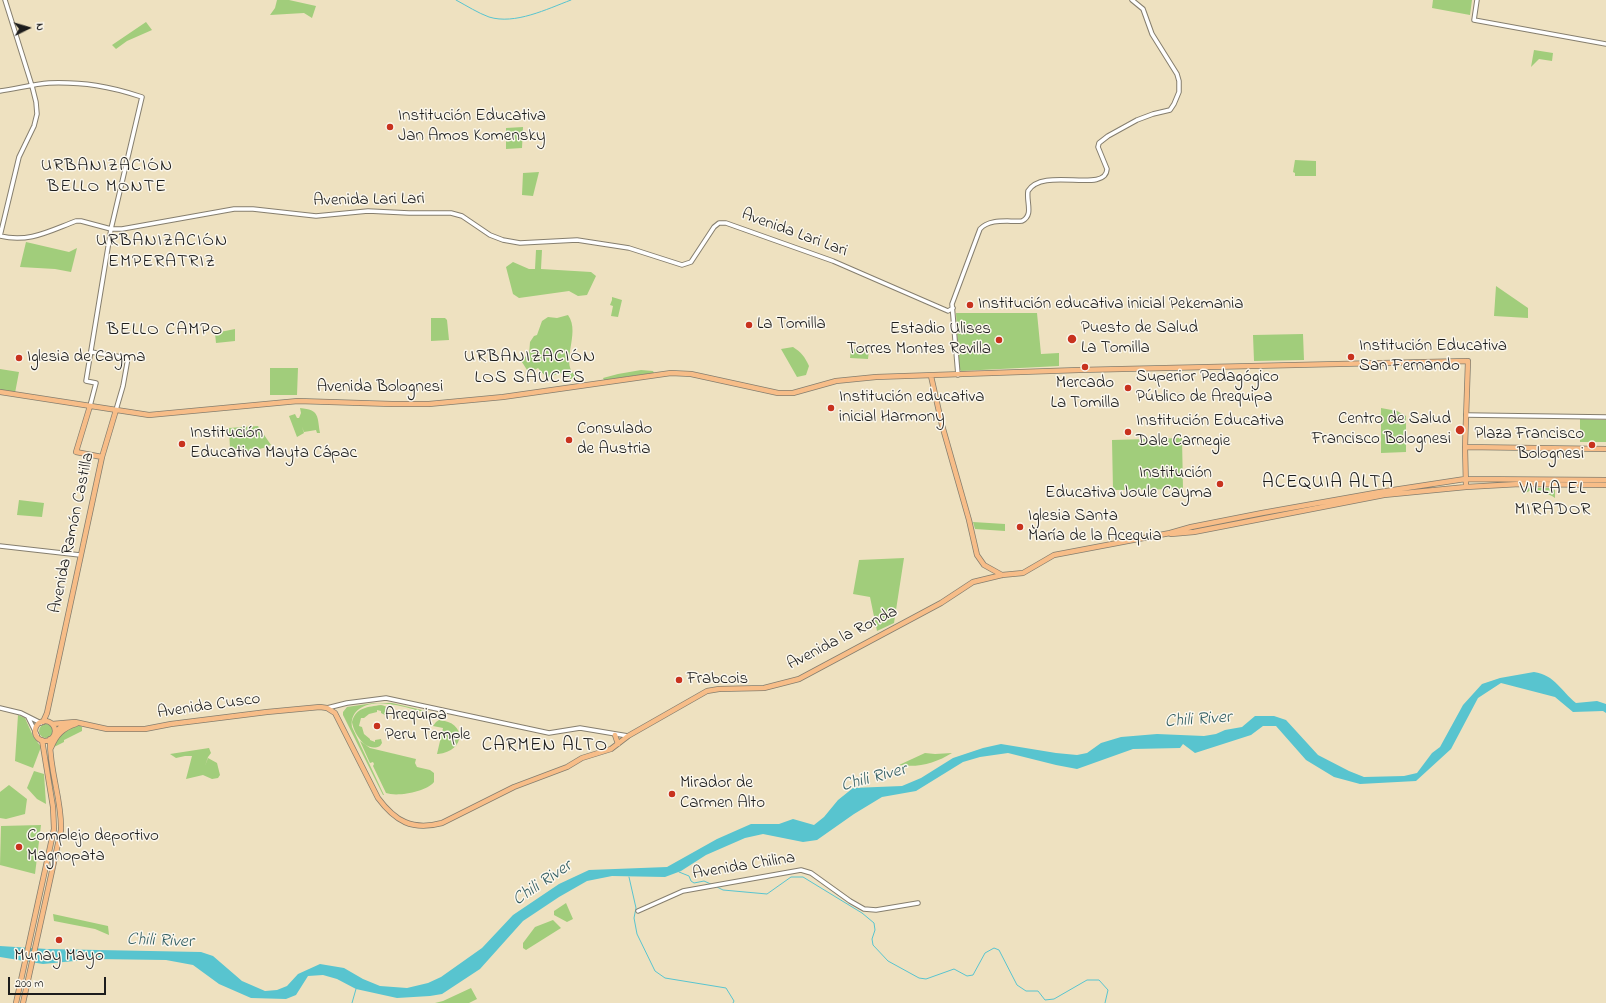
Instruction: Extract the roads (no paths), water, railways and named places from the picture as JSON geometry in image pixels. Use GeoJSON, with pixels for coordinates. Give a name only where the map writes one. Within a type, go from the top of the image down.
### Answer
{"type":"FeatureCollection","features":[{"type":"Feature","properties":{"kind":"main road"},"geometry":{"type":"LineString","coordinates":[[1002,575],[984,565],[977,555],[969,520],[942,425],[932,376],[1079,370],[1468,361],[1465,447],[1466,487]]}},
{"type":"Feature","properties":{"kind":"main road","name":"Avenida Bolognesi"},"geometry":{"type":"LineString","coordinates":[[0,392],[149,415],[298,401],[429,404],[503,396],[671,373],[691,374],[778,393],[793,393],[808,388],[849,379],[932,376]]}},
{"type":"Feature","properties":{"kind":"main road"},"geometry":{"type":"LineString","coordinates":[[90,406],[76,452],[102,457]]}},
{"type":"Feature","properties":{"kind":"main road","name":"Avenida Ramón Castilla"},"geometry":{"type":"LineString","coordinates":[[42,722],[47,715],[102,457],[116,410]]}},
{"type":"Feature","properties":{"kind":"main road"},"geometry":{"type":"LineString","coordinates":[[1465,447],[1606,448]]}},
{"type":"Feature","properties":{"kind":"main road"},"geometry":{"type":"LineString","coordinates":[[1170,533],[1191,527],[1376,492],[1465,479],[1606,480]]}},
{"type":"Feature","properties":{"kind":"main road"},"geometry":{"type":"LineString","coordinates":[[1170,533],[1194,532],[1384,495],[1466,487],[1524,484],[1606,485]]}},
{"type":"Feature","properties":{"kind":"main road","name":"Avenida la Ronda"},"geometry":{"type":"LineString","coordinates":[[327,708],[335,714],[378,798],[390,813],[410,825],[431,826],[442,823],[514,787],[567,767],[582,758],[611,750],[628,736],[712,690],[764,688],[806,676],[941,603],[973,582],[1002,575],[1023,573],[1040,561],[1054,555],[1170,533]]}},
{"type":"Feature","properties":{"kind":"main road"},"geometry":{"type":"LineString","coordinates":[[991,578],[993,570]]}},
{"type":"Feature","properties":{"kind":"main road","name":"Avenida Cusco"},"geometry":{"type":"LineString","coordinates":[[51,723],[72,722],[108,729],[145,729],[171,724],[266,712],[320,707],[327,708]]}},
{"type":"Feature","properties":{"kind":"main road"},"geometry":{"type":"LineString","coordinates":[[23,1003],[61,830],[60,808],[50,749],[50,740],[55,732],[47,715]]}},
{"type":"Feature","properties":{"kind":"main road"},"geometry":{"type":"LineString","coordinates":[[16,1003],[54,829],[53,807],[46,757],[42,740],[37,735],[36,728],[42,722],[51,723]]}},
{"type":"Feature","properties":{"kind":"main road"},"geometry":{"type":"LineString","coordinates":[[50,749],[59,733],[64,729],[79,724]]}},
{"type":"Feature","properties":{"kind":"main road","name":"Avenida Cusco"},"geometry":{"type":"LineString","coordinates":[[55,732],[64,725],[79,724]]}},
{"type":"Feature","properties":{"kind":"main road"},"geometry":{"type":"LineString","coordinates":[[615,734],[618,744]]}},
{"type":"Feature","properties":{"kind":"main road"},"geometry":{"type":"LineString","coordinates":[[42,740],[50,740]]}},
{"type":"Feature","properties":{"kind":"street"},"geometry":{"type":"LineString","coordinates":[[0,236],[19,157],[34,126],[37,114],[32,86],[5,0]]}},
{"type":"Feature","properties":{"kind":"street"},"geometry":{"type":"LineString","coordinates":[[958,375],[952,302],[977,236],[982,227],[998,221],[1022,221],[1026,219],[1029,212],[1028,191],[1032,186],[1041,181],[1095,180],[1103,178],[1106,175],[1107,169],[1098,147],[1102,140],[1146,116],[1167,112],[1172,108],[1179,92],[1178,76],[1152,34],[1142,9],[1132,0]]}},
{"type":"Feature","properties":{"kind":"street"},"geometry":{"type":"LineString","coordinates":[[1477,0],[1474,20],[1606,44]]}},
{"type":"Feature","properties":{"kind":"street"},"geometry":{"type":"LineString","coordinates":[[0,91],[47,83],[82,83],[113,88],[142,97],[112,229],[86,381],[96,383],[90,406]]}},
{"type":"Feature","properties":{"kind":"street","name":"Avenida Lari Lari"},"geometry":{"type":"LineString","coordinates":[[0,236],[17,239],[34,239],[76,221],[112,229],[150,224],[234,209],[253,209],[316,216],[368,211],[451,213],[462,216],[490,235],[503,240],[520,243],[577,240],[629,248],[682,265],[691,262],[714,227],[719,223],[726,223],[834,261],[948,311],[953,308]]}},
{"type":"Feature","properties":{"kind":"street","name":"Avenida Ramón Castilla"},"geometry":{"type":"LineString","coordinates":[[91,352],[128,358],[116,410]]}},
{"type":"Feature","properties":{"kind":"street"},"geometry":{"type":"LineString","coordinates":[[1466,415],[1606,417]]}},
{"type":"Feature","properties":{"kind":"street"},"geometry":{"type":"LineString","coordinates":[[0,546],[80,555]]}},
{"type":"Feature","properties":{"kind":"street","name":"Avenida Cusco"},"geometry":{"type":"LineString","coordinates":[[327,708],[386,698],[550,733],[580,728],[628,736]]}},
{"type":"Feature","properties":{"kind":"street"},"geometry":{"type":"LineString","coordinates":[[335,714],[341,705]]}},
{"type":"Feature","properties":{"kind":"street"},"geometry":{"type":"LineString","coordinates":[[0,708],[17,712],[42,722]]}},
{"type":"Feature","properties":{"kind":"street"},"geometry":{"type":"LineString","coordinates":[[28,716],[37,735]]}},
{"type":"Feature","properties":{"kind":"street","name":"Avenida Chilina"},"geometry":{"type":"LineString","coordinates":[[638,911],[683,890],[801,870],[811,873],[850,901],[864,909],[876,910],[918,903]]}},
{"type":"Feature","properties":{"kind":"water"},"geometry":{"type":"Polygon","coordinates":[[[1534,672],[1547,676],[1553,680],[1576,703],[1597,701],[1606,704],[1606,713],[1603,711],[1573,712],[1555,697],[1501,683],[1478,698],[1451,749],[1416,781],[1360,784],[1334,777],[1306,760],[1276,726],[1263,726],[1251,735],[1195,753],[1183,744],[1180,748],[1133,749],[1077,769],[1008,753],[980,757],[963,762],[916,791],[882,797],[854,814],[817,840],[803,842],[763,834],[745,838],[706,855],[681,871],[665,877],[612,876],[587,881],[559,897],[523,921],[480,969],[442,994],[397,998],[356,989],[337,979],[323,975],[308,976],[296,995],[286,999],[251,998],[219,984],[193,965],[166,960],[95,959],[43,964],[0,957],[0,946],[47,949],[201,952],[213,956],[242,981],[265,991],[277,990],[287,986],[298,974],[320,964],[344,968],[363,979],[380,986],[407,988],[428,983],[441,977],[482,948],[513,915],[559,884],[589,870],[667,867],[717,839],[751,824],[779,824],[793,819],[814,825],[824,817],[838,800],[853,788],[902,786],[921,778],[953,758],[983,748],[1001,744],[1077,755],[1087,753],[1101,743],[1121,737],[1157,734],[1204,736],[1242,727],[1255,716],[1274,716],[1286,720],[1318,755],[1349,771],[1364,777],[1404,776],[1417,773],[1432,753],[1440,747],[1463,705],[1482,684],[1500,678],[1534,672]]]}},
{"type":"Feature","properties":{"kind":"waterway"},"geometry":{"type":"LineString","coordinates":[[456,0],[489,17],[499,19],[520,18],[571,0]]}},
{"type":"Feature","properties":{"kind":"waterway"},"geometry":{"type":"LineString","coordinates":[[679,872],[689,876],[691,881],[694,883],[704,881],[713,885]]}},
{"type":"Feature","properties":{"kind":"waterway"},"geometry":{"type":"LineString","coordinates":[[629,877],[636,908],[634,918],[637,934],[655,971],[665,978],[726,988],[734,1001],[733,1003]]}},
{"type":"Feature","properties":{"kind":"waterway"},"geometry":{"type":"LineString","coordinates":[[717,887],[723,890],[767,894],[791,877],[803,877],[862,913],[874,923],[875,930],[872,939],[873,945],[888,961],[919,978],[926,979],[954,969],[967,976],[973,975],[985,953],[994,948],[999,950],[1017,985],[1026,991],[1038,991],[1045,1000],[1054,999],[1087,980],[1099,980],[1108,990],[1105,1003]]}},
{"type":"Feature","properties":{"kind":"waterway"},"geometry":{"type":"LineString","coordinates":[[352,1003],[356,989]]}},
{"type":"Feature","properties":{"kind":"place","name":"Institución Educativa Jan Amos Komensky"},"geometry":{"type":"Point","coordinates":[390,127]}},
{"type":"Feature","properties":{"kind":"place","name":"Institución educativa inicial Pekemania"},"geometry":{"type":"Point","coordinates":[970,305]}},
{"type":"Feature","properties":{"kind":"place","name":"La Tomilla"},"geometry":{"type":"Point","coordinates":[749,325]}},
{"type":"Feature","properties":{"kind":"place","name":"Puesto de Salud La Tomilla"},"geometry":{"type":"Point","coordinates":[1072,339]}},
{"type":"Feature","properties":{"kind":"place","name":"Estadio Ulises Torres Montes Revilla"},"geometry":{"type":"Point","coordinates":[999,340]}},
{"type":"Feature","properties":{"kind":"place","name":"Institución Educativa San Fernando"},"geometry":{"type":"Point","coordinates":[1351,357]}},
{"type":"Feature","properties":{"kind":"place","name":"Iglesia de Cayma"},"geometry":{"type":"Point","coordinates":[19,358]}},
{"type":"Feature","properties":{"kind":"place","name":"Mercado La Tomilla"},"geometry":{"type":"Point","coordinates":[1085,367]}},
{"type":"Feature","properties":{"kind":"place","name":"Superior Pedagógico Público de Arequipa"},"geometry":{"type":"Point","coordinates":[1128,388]}},
{"type":"Feature","properties":{"kind":"place","name":"Institución educativa inicial Harmony"},"geometry":{"type":"Point","coordinates":[831,408]}},
{"type":"Feature","properties":{"kind":"place","name":"Centro de Salud Francisco Bolognesi"},"geometry":{"type":"Point","coordinates":[1460,430]}},
{"type":"Feature","properties":{"kind":"place","name":"Institución Educativa Dale Carnegie"},"geometry":{"type":"Point","coordinates":[1128,432]}},
{"type":"Feature","properties":{"kind":"place","name":"Consulado de Austria"},"geometry":{"type":"Point","coordinates":[569,440]}},
{"type":"Feature","properties":{"kind":"place","name":"Institución Educativa Mayta Cápac"},"geometry":{"type":"Point","coordinates":[182,444]}},
{"type":"Feature","properties":{"kind":"place","name":"Plaza Francisco Bolognesi"},"geometry":{"type":"Point","coordinates":[1592,445]}},
{"type":"Feature","properties":{"kind":"place","name":"Institución Educativa Joule Cayma"},"geometry":{"type":"Point","coordinates":[1220,484]}},
{"type":"Feature","properties":{"kind":"place","name":"Iglesia Santa María de la Acequia"},"geometry":{"type":"Point","coordinates":[1020,527]}},
{"type":"Feature","properties":{"kind":"place","name":"Frabcois"},"geometry":{"type":"Point","coordinates":[679,680]}},
{"type":"Feature","properties":{"kind":"place","name":"Arequipa Peru Temple"},"geometry":{"type":"Point","coordinates":[377,726]}},
{"type":"Feature","properties":{"kind":"place","name":"Mirador de Carmen Alto"},"geometry":{"type":"Point","coordinates":[672,794]}},
{"type":"Feature","properties":{"kind":"place","name":"Complejo deportivo Magnopata"},"geometry":{"type":"Point","coordinates":[19,847]}},
{"type":"Feature","properties":{"kind":"place","name":"Munay Mayo"},"geometry":{"type":"Point","coordinates":[59,940]}},
{"type":"Feature","properties":{"kind":"district","name":"URBANIZACIÓN BELLO MONTE"},"geometry":{"type":"Point","coordinates":[107,177]}},
{"type":"Feature","properties":{"kind":"district","name":"URBANIZACIÓN EMPERATRIZ"},"geometry":{"type":"Point","coordinates":[162,252]}},
{"type":"Feature","properties":{"kind":"district","name":"BELLO CAMPO"},"geometry":{"type":"Point","coordinates":[165,331]}},
{"type":"Feature","properties":{"kind":"district","name":"URBANIZACIÓN LOS SAUCES"},"geometry":{"type":"Point","coordinates":[530,368]}},
{"type":"Feature","properties":{"kind":"district","name":"ACEQUIA ALTA"},"geometry":{"type":"Point","coordinates":[1328,484]}},
{"type":"Feature","properties":{"kind":"district","name":"VILLA EL MIRADOR"},"geometry":{"type":"Point","coordinates":[1553,500]}},
{"type":"Feature","properties":{"kind":"district","name":"CARMEN ALTO"},"geometry":{"type":"Point","coordinates":[545,747]}},
{"type":"Feature","properties":{"kind":"water label","name":"Chili River"},"geometry":{"type":"Point","coordinates":[1198,721]}},
{"type":"Feature","properties":{"kind":"water label","name":"Chili River"},"geometry":{"type":"Point","coordinates":[874,779]}},
{"type":"Feature","properties":{"kind":"water label","name":"Chili River"},"geometry":{"type":"Point","coordinates":[543,884]}},
{"type":"Feature","properties":{"kind":"water label","name":"Chili River"},"geometry":{"type":"Point","coordinates":[160,942]}}]}
